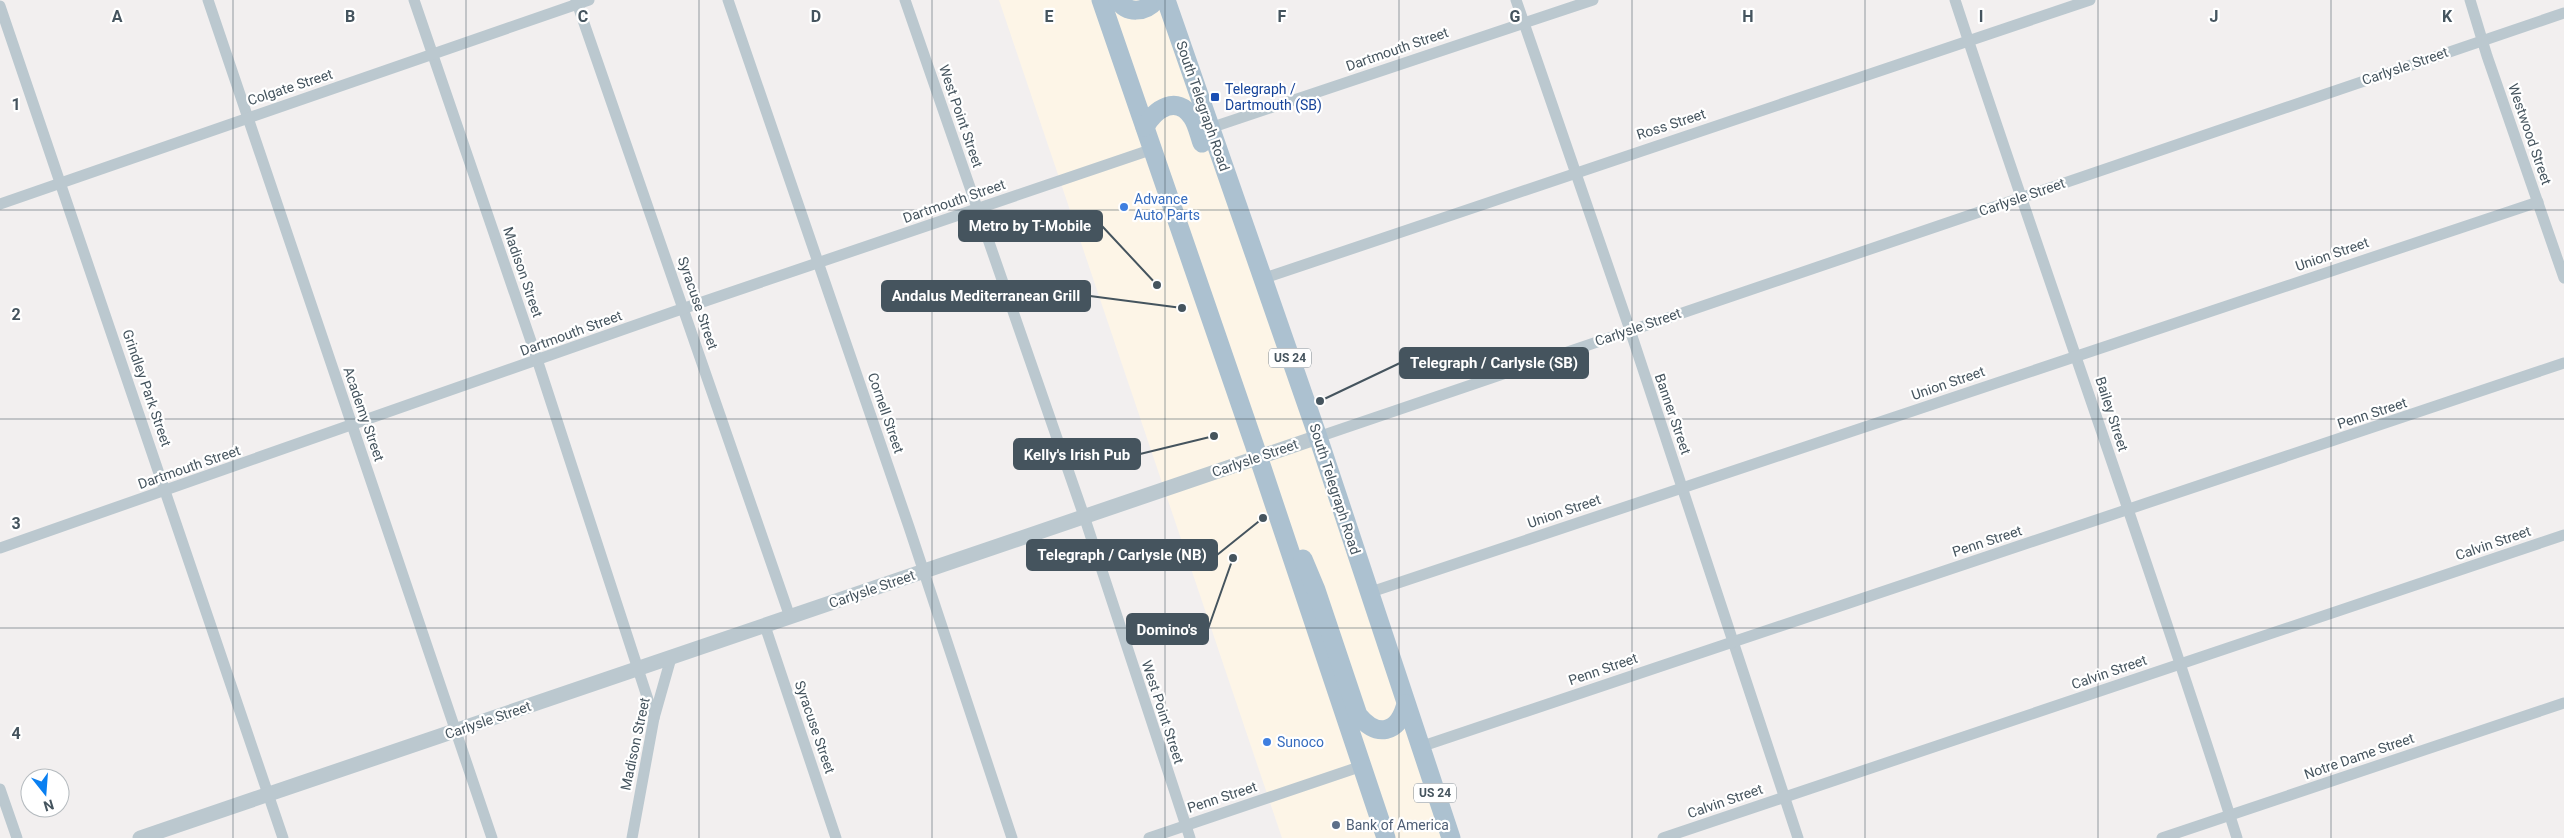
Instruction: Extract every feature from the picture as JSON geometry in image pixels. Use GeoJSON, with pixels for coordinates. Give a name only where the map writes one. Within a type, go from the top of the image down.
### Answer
{"type":"FeatureCollection","features":[{"type":"Feature","properties":{"kind":"main road"},"geometry":{"type":"LineString","coordinates":[[1101,0],[1259,457],[1386,838]]}},
{"type":"Feature","properties":{"kind":"main road"},"geometry":{"type":"LineString","coordinates":[[1118,0],[1126,9],[1135,11],[1148,7],[1156,0]]}},
{"type":"Feature","properties":{"kind":"main road","name":"South Telegraph Road"},"geometry":{"type":"LineString","coordinates":[[1166,0],[1318,437],[1368,593],[1451,838]]}},
{"type":"Feature","properties":{"kind":"main road"},"geometry":{"type":"LineString","coordinates":[[1145,127],[1155,112],[1163,107],[1175,106],[1186,110],[1191,115],[1243,261],[1269,298]]}},
{"type":"Feature","properties":{"kind":"main road"},"geometry":{"type":"LineString","coordinates":[[1283,531],[1304,560],[1358,715],[1374,730],[1382,730],[1397,724],[1403,716],[1406,704]]}},
{"type":"Feature","properties":{"kind":"street","name":"Academy Street"},"geometry":{"type":"LineString","coordinates":[[208,0],[492,838]]}},
{"type":"Feature","properties":{"kind":"street","name":"Madison Street"},"geometry":{"type":"LineString","coordinates":[[414,0],[538,361],[654,718]]}},
{"type":"Feature","properties":{"kind":"street","name":"Colgate Street"},"geometry":{"type":"LineString","coordinates":[[0,204],[432,55],[576,2],[589,0]]}},
{"type":"Feature","properties":{"kind":"street","name":"Cornell Street"},"geometry":{"type":"LineString","coordinates":[[728,0],[924,571],[1012,838]]}},
{"type":"Feature","properties":{"kind":"street","name":"West Point Street"},"geometry":{"type":"LineString","coordinates":[[905,0],[1084,516],[1190,838]]}},
{"type":"Feature","properties":{"kind":"street","name":"Banner Street"},"geometry":{"type":"LineString","coordinates":[[1516,0],[1630,330],[1798,838]]}},
{"type":"Feature","properties":{"kind":"street","name":"Dartmouth Street"},"geometry":{"type":"LineString","coordinates":[[1210,128],[1593,0]]}},
{"type":"Feature","properties":{"kind":"street","name":"Bailey Street"},"geometry":{"type":"LineString","coordinates":[[1955,0],[2077,356],[2237,838]]}},
{"type":"Feature","properties":{"kind":"street","name":"Ross Street"},"geometry":{"type":"LineString","coordinates":[[1262,279],[2090,0]]}},
{"type":"Feature","properties":{"kind":"street","name":"Westwood Street"},"geometry":{"type":"LineString","coordinates":[[2470,0],[2564,278]]}},
{"type":"Feature","properties":{"kind":"street","name":"Syracuse Street"},"geometry":{"type":"LineString","coordinates":[[576,2],[685,308],[790,617]]}},
{"type":"Feature","properties":{"kind":"street","name":"Grindley Park Street"},"geometry":{"type":"LineString","coordinates":[[0,6],[284,838]]}},
{"type":"Feature","properties":{"kind":"street","name":"Carlysle Street"},"geometry":{"type":"LineString","coordinates":[[140,838],[2564,13]]}},
{"type":"Feature","properties":{"kind":"street","name":"Dartmouth Street"},"geometry":{"type":"LineString","coordinates":[[0,548],[818,262],[1153,150]]}},
{"type":"Feature","properties":{"kind":"street","name":"Union Street"},"geometry":{"type":"LineString","coordinates":[[1368,593],[2538,202]]}},
{"type":"Feature","properties":{"kind":"street","name":"Penn Street"},"geometry":{"type":"LineString","coordinates":[[1420,747],[2564,363]]}},
{"type":"Feature","properties":{"kind":"street","name":"Calvin Street"},"geometry":{"type":"LineString","coordinates":[[1663,838],[2564,535]]}},
{"type":"Feature","properties":{"kind":"street","name":"Syracuse Street"},"geometry":{"type":"LineString","coordinates":[[765,626],[836,838]]}},
{"type":"Feature","properties":{"kind":"street","name":"Madison Street"},"geometry":{"type":"LineString","coordinates":[[632,838],[654,718],[671,658]]}},
{"type":"Feature","properties":{"kind":"street","name":"Notre Dame Street"},"geometry":{"type":"LineString","coordinates":[[2162,838],[2564,703]]}},
{"type":"Feature","properties":{"kind":"street","name":"Penn Street"},"geometry":{"type":"LineString","coordinates":[[1149,838],[1362,766]]}},
{"type":"Feature","properties":{"kind":"street"},"geometry":{"type":"LineString","coordinates":[[0,789],[17,838]]}},
{"type":"Feature","properties":{"kind":"shaded area"},"geometry":{"type":"Polygon","coordinates":[[[999,0],[1167,0],[1453,838],[1282,838],[999,0]]]}},
{"type":"Feature","properties":{"kind":"place","name":"Telegraph / Dartmouth (SB)"},"geometry":{"type":"Point","coordinates":[1215,97]}},
{"type":"Feature","properties":{"kind":"place","name":"Advance Auto Parts"},"geometry":{"type":"Point","coordinates":[1124,207]}},
{"type":"Feature","properties":{"kind":"place","name":"Metro by T-Mobile"},"geometry":{"type":"Point","coordinates":[1157,285]}},
{"type":"Feature","properties":{"kind":"place","name":"Andalus Mediterranean Grill"},"geometry":{"type":"Point","coordinates":[1182,308]}},
{"type":"Feature","properties":{"kind":"place","name":"Telegraph / Carlysle (SB)"},"geometry":{"type":"Point","coordinates":[1320,401]}},
{"type":"Feature","properties":{"kind":"place","name":"Kelly's Irish Pub"},"geometry":{"type":"Point","coordinates":[1214,436]}},
{"type":"Feature","properties":{"kind":"place","name":"Telegraph / Carlysle (NB)"},"geometry":{"type":"Point","coordinates":[1263,518]}},
{"type":"Feature","properties":{"kind":"place","name":"Domino's"},"geometry":{"type":"Point","coordinates":[1233,558]}},
{"type":"Feature","properties":{"kind":"place","name":"Sunoco"},"geometry":{"type":"Point","coordinates":[1267,742]}},
{"type":"Feature","properties":{"kind":"place","name":"Bank of America"},"geometry":{"type":"Point","coordinates":[1336,825]}}]}
